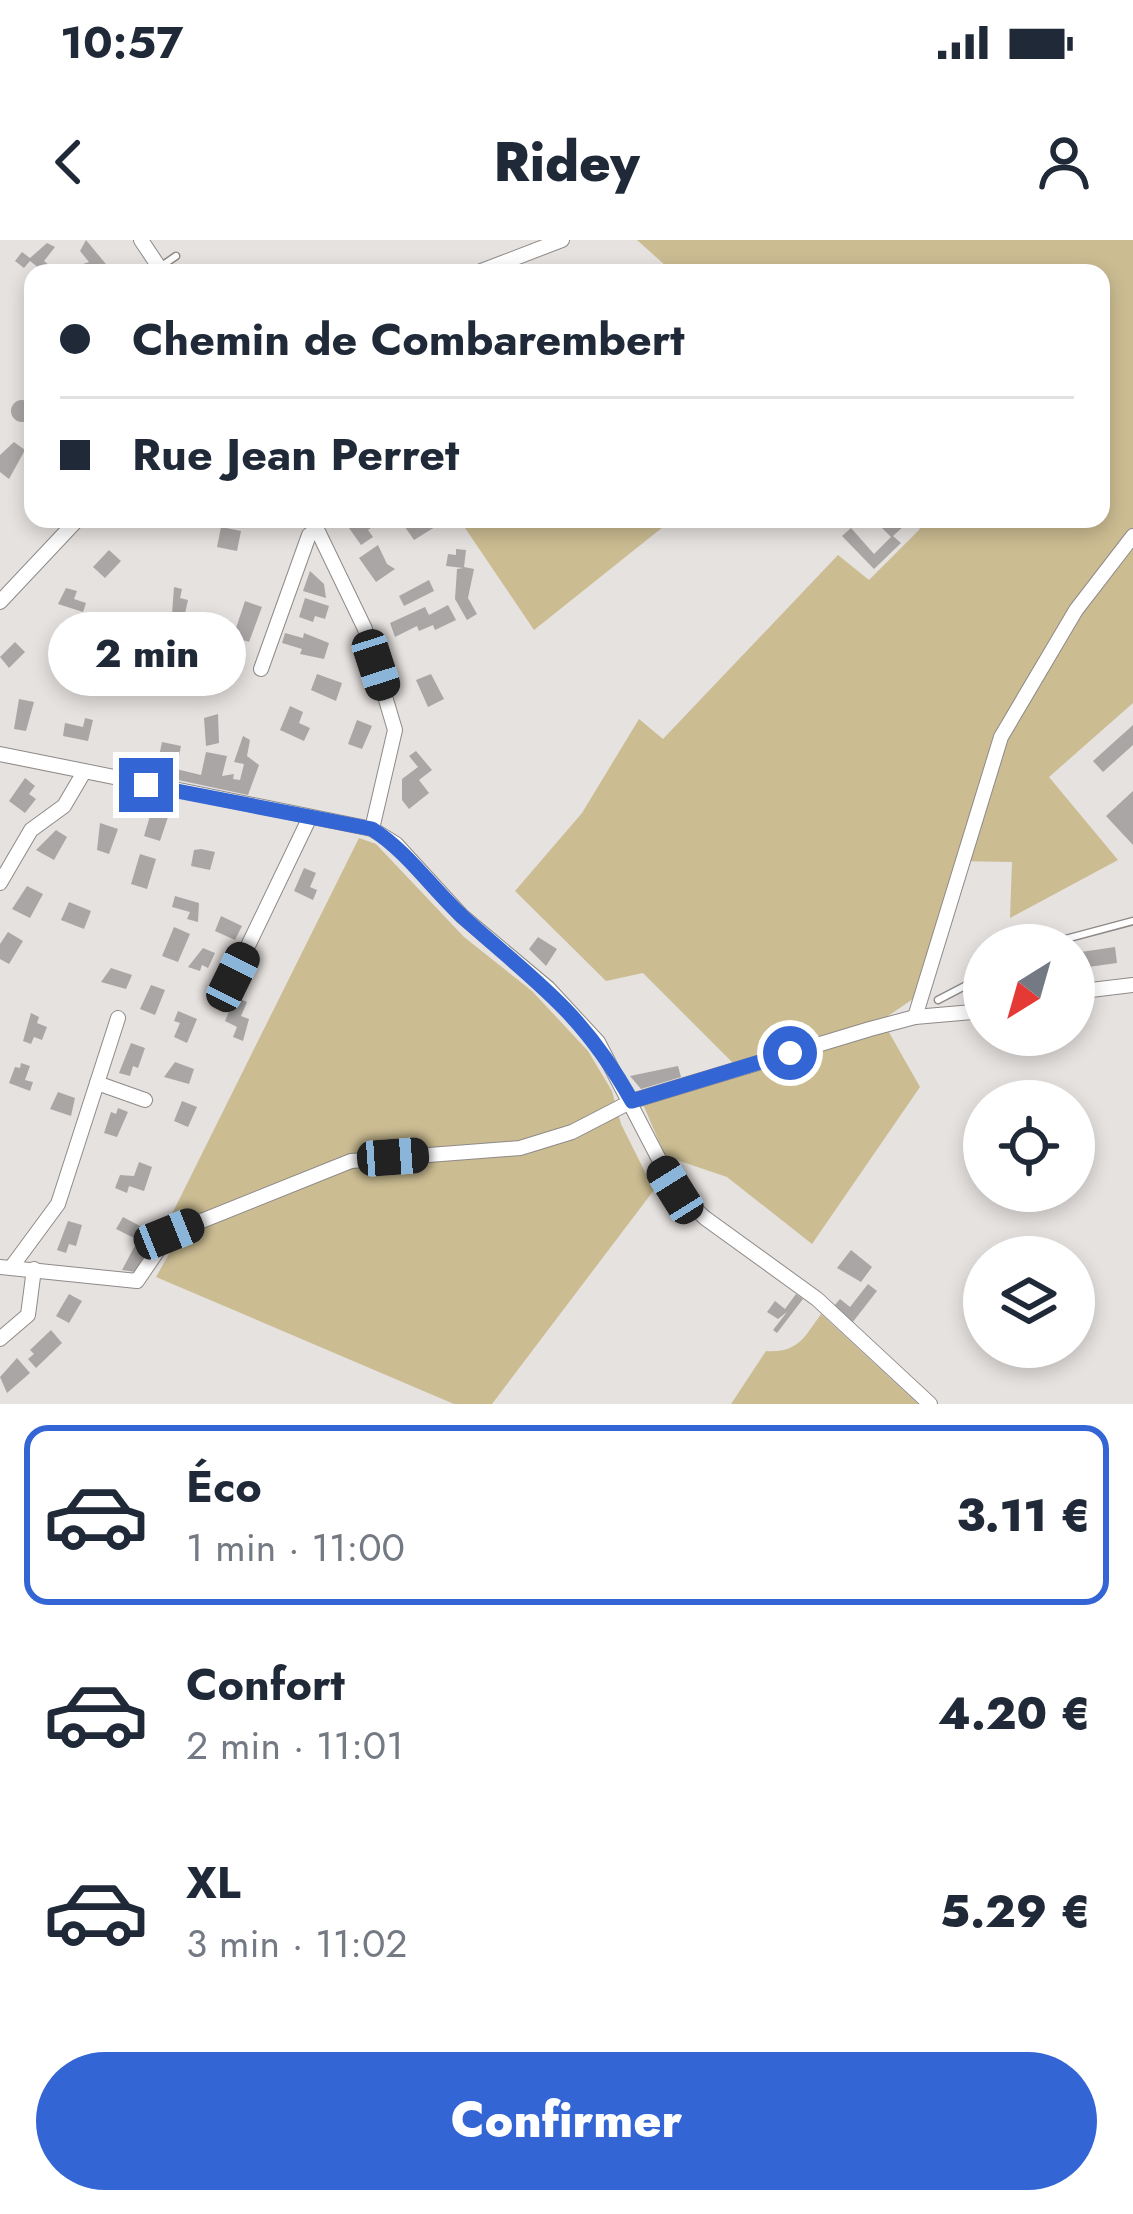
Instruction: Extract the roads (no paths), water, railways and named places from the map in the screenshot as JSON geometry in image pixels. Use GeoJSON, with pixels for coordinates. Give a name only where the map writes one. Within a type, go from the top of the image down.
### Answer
{"type":"FeatureCollection","features":[{"type":"Feature","properties":{"kind":"street"},"geometry":{"type":"LineString","coordinates":[[499,264],[562,240]]}},
{"type":"Feature","properties":{"kind":"street"},"geometry":{"type":"LineString","coordinates":[[0,602],[70,528]]}},
{"type":"Feature","properties":{"kind":"street"},"geometry":{"type":"LineString","coordinates":[[261,669],[313,528]]}},
{"type":"Feature","properties":{"kind":"street"},"geometry":{"type":"LineString","coordinates":[[315,528],[364,629],[395,730],[372,829]]}},
{"type":"Feature","properties":{"kind":"street"},"geometry":{"type":"LineString","coordinates":[[915,1017],[1001,737],[1076,610],[1133,536]]}},
{"type":"Feature","properties":{"kind":"street"},"geometry":{"type":"LineString","coordinates":[[0,754],[372,829],[396,844],[462,916],[548,988],[598,1042],[675,1190],[705,1218],[817,1299],[930,1404]]}},
{"type":"Feature","properties":{"kind":"street"},"geometry":{"type":"LineString","coordinates":[[0,883],[31,830],[64,806],[84,772]]}},
{"type":"Feature","properties":{"kind":"street"},"geometry":{"type":"LineString","coordinates":[[233,977],[309,818]]}},
{"type":"Feature","properties":{"kind":"street"},"geometry":{"type":"LineString","coordinates":[[1095,990],[1133,985]]}},
{"type":"Feature","properties":{"kind":"street"},"geometry":{"type":"LineString","coordinates":[[6,1266],[137,1281],[169,1234],[351,1161],[520,1148],[572,1132],[632,1101],[915,1017],[963,1013]]}},
{"type":"Feature","properties":{"kind":"street"},"geometry":{"type":"LineString","coordinates":[[6,1266],[58,1204],[118,1018]]}},
{"type":"Feature","properties":{"kind":"street"},"geometry":{"type":"LineString","coordinates":[[97,1083],[145,1100]]}},
{"type":"Feature","properties":{"kind":"street"},"geometry":{"type":"LineString","coordinates":[[0,1339],[28,1315],[34,1269]]}},
{"type":"Feature","properties":{"kind":"lane"},"geometry":{"type":"LineString","coordinates":[[167,264],[176,256]]}},
{"type":"Feature","properties":{"kind":"lane"},"geometry":{"type":"LineString","coordinates":[[1095,931],[1133,921]]}},
{"type":"Feature","properties":{"kind":"lane"},"geometry":{"type":"LineString","coordinates":[[938,1000],[963,987]]}}]}
